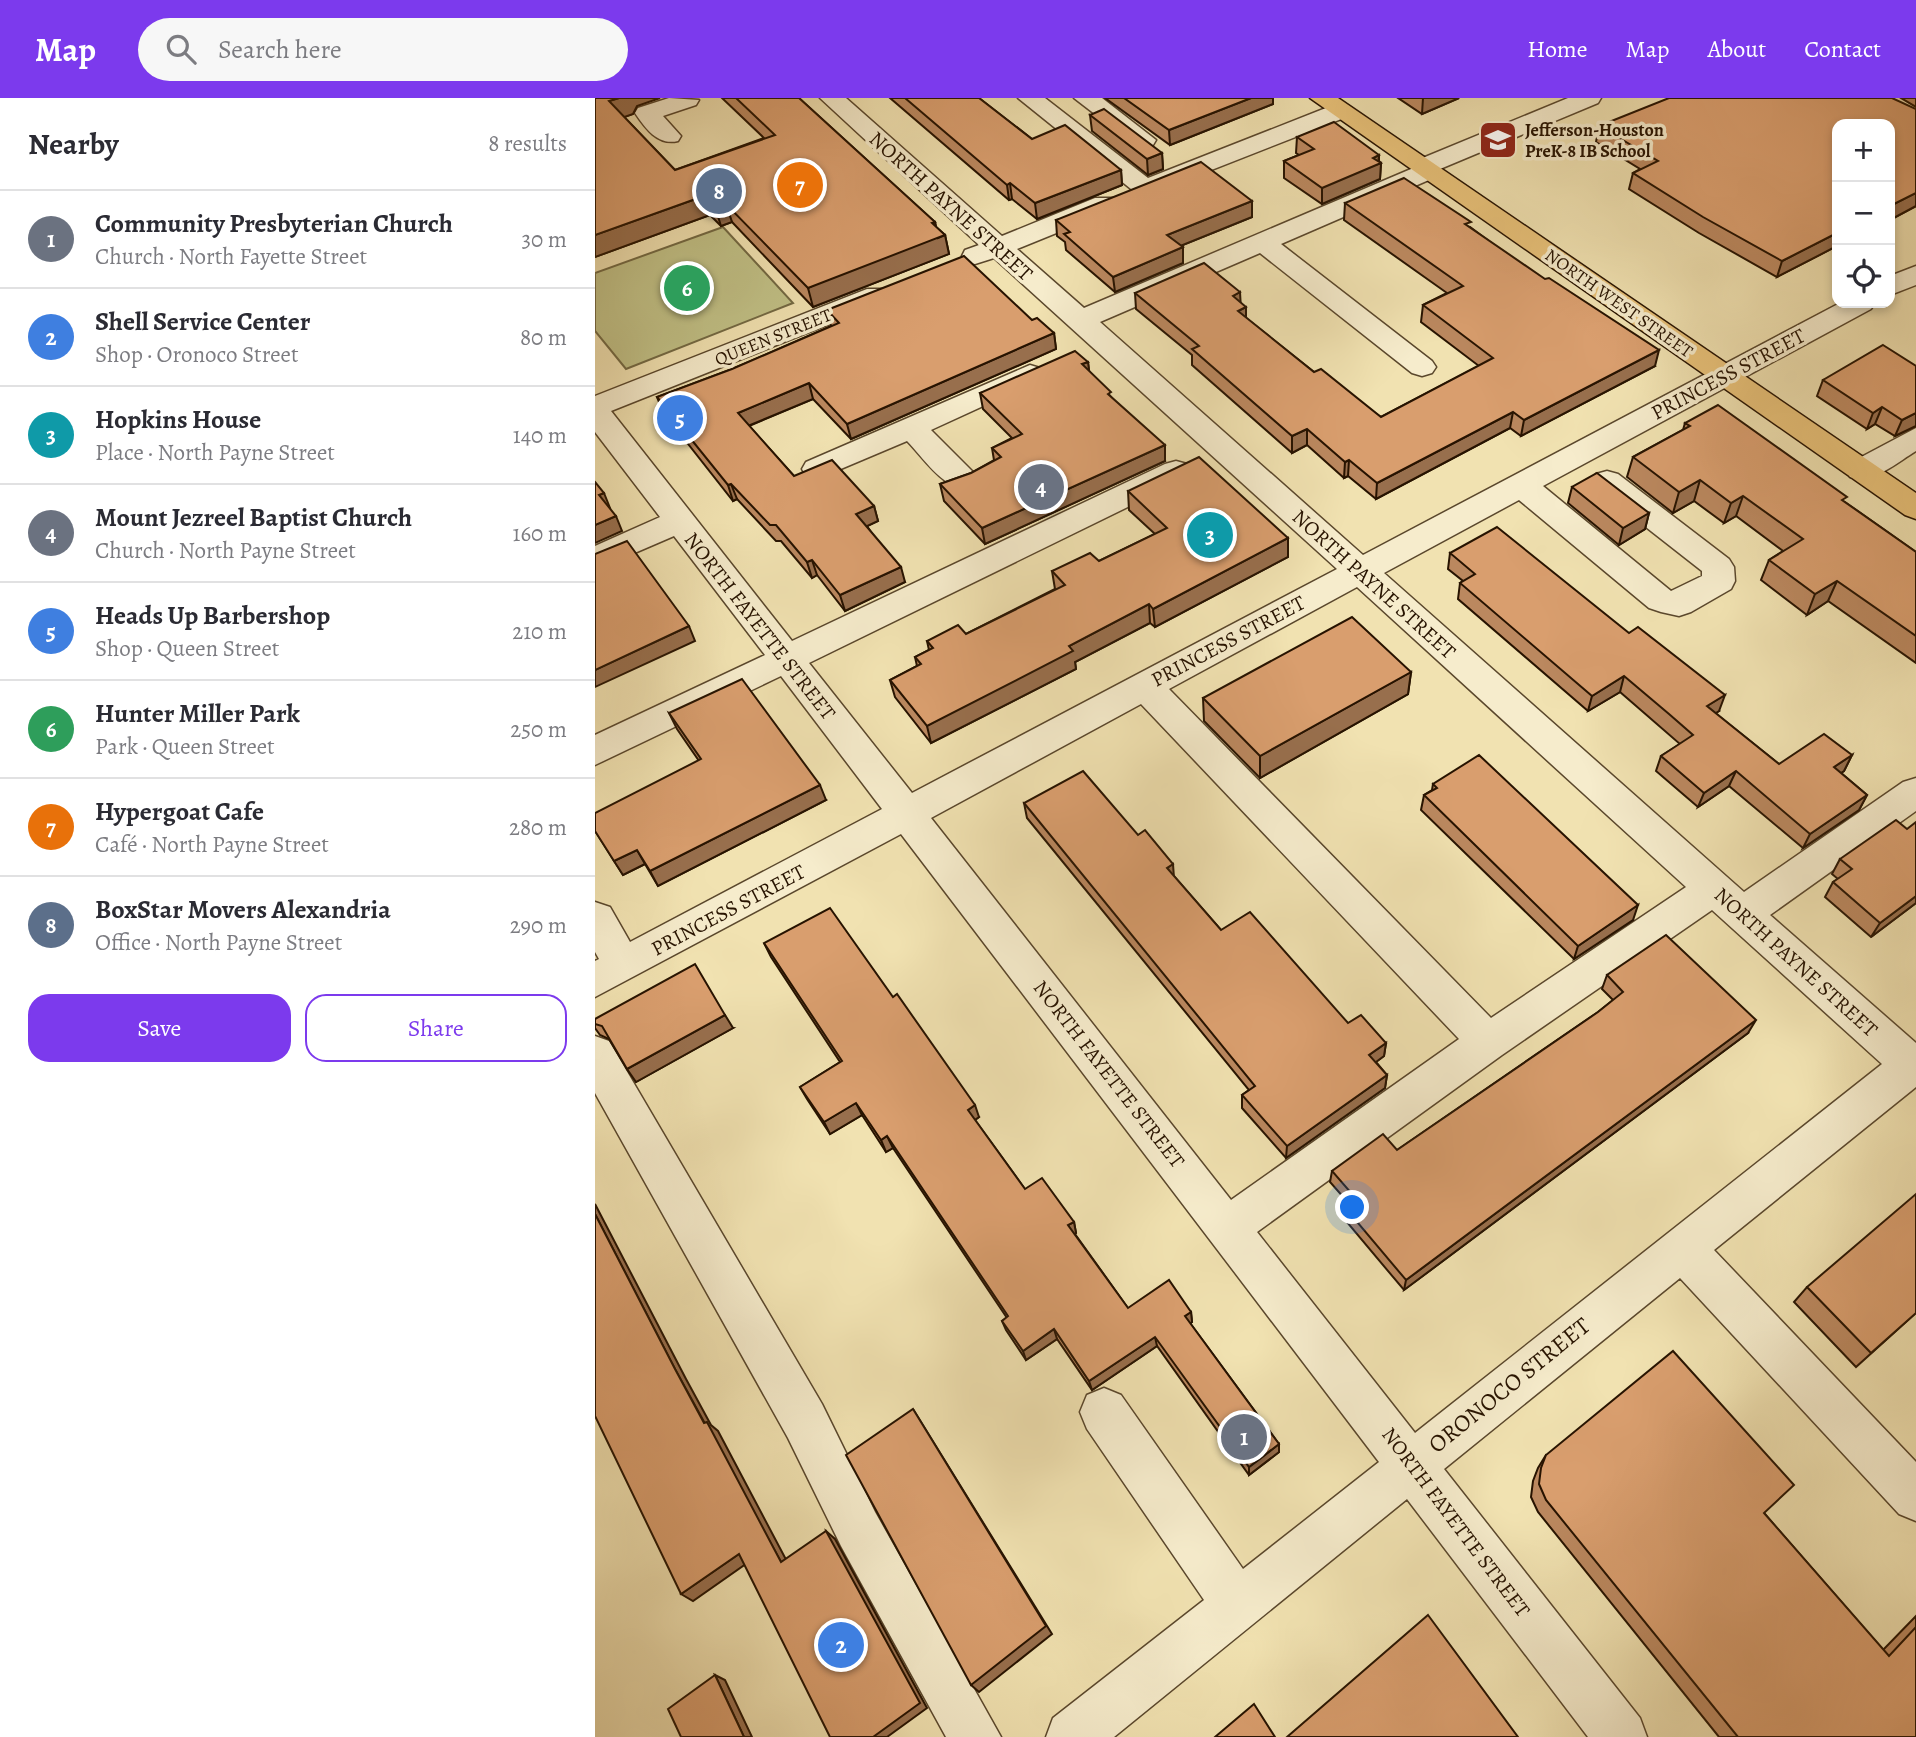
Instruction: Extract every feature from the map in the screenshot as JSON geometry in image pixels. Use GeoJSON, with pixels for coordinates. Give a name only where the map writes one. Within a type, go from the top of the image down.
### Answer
{"type":"FeatureCollection","features":[{"type":"Feature","properties":{"kind":"main road","name":"NORTH WEST STREET"},"geometry":{"type":"LineString","coordinates":[[1331,104],[1408,144],[1425,169],[1916,508]]}},
{"type":"Feature","properties":{"kind":"street"},"geometry":{"type":"LineString","coordinates":[[669,136],[647,113],[687,100],[685,98]]}},
{"type":"Feature","properties":{"kind":"street","name":"NORTH PAYNE STREET"},"geometry":{"type":"LineString","coordinates":[[832,98],[1728,901],[1915,1065]]}},
{"type":"Feature","properties":{"kind":"street"},"geometry":{"type":"LineString","coordinates":[[1030,98],[1145,188]]}},
{"type":"Feature","properties":{"kind":"street"},"geometry":{"type":"LineString","coordinates":[[1086,98],[1186,172]]}},
{"type":"Feature","properties":{"kind":"street"},"geometry":{"type":"LineString","coordinates":[[817,469],[1066,358],[1090,331],[1262,242],[1589,98]]}},
{"type":"Feature","properties":{"kind":"street"},"geometry":{"type":"LineString","coordinates":[[948,267],[1186,172],[1331,104]]}},
{"type":"Feature","properties":{"kind":"street"},"geometry":{"type":"LineString","coordinates":[[1262,242],[1422,367]]}},
{"type":"Feature","properties":{"kind":"street"},"geometry":{"type":"LineString","coordinates":[[1895,284],[1916,274]]}},
{"type":"Feature","properties":{"kind":"street","name":"QUEEN STREET"},"geometry":{"type":"LineString","coordinates":[[595,409],[897,287]]}},
{"type":"Feature","properties":{"kind":"street","name":"PRINCESS STREET"},"geometry":{"type":"LineString","coordinates":[[609,973],[1852,308]]}},
{"type":"Feature","properties":{"kind":"street","name":"NORTH FAYETTE STREET"},"geometry":{"type":"LineString","coordinates":[[595,409],[786,660],[1229,1227],[1621,1737]]}},
{"type":"Feature","properties":{"kind":"street"},"geometry":{"type":"LineString","coordinates":[[911,427],[963,480]]}},
{"type":"Feature","properties":{"kind":"street"},"geometry":{"type":"LineString","coordinates":[[1861,470],[1916,438]]}},
{"type":"Feature","properties":{"kind":"street"},"geometry":{"type":"LineString","coordinates":[[595,751],[1222,449]]}},
{"type":"Feature","properties":{"kind":"street"},"geometry":{"type":"LineString","coordinates":[[1521,485],[1661,600],[1679,604],[1719,581],[1718,567],[1575,456]]}},
{"type":"Feature","properties":{"kind":"street"},"geometry":{"type":"LineString","coordinates":[[595,559],[679,521]]}},
{"type":"Feature","properties":{"kind":"street"},"geometry":{"type":"LineString","coordinates":[[1145,685],[1488,1042]]}},
{"type":"Feature","properties":{"kind":"street"},"geometry":{"type":"LineString","coordinates":[[1229,1227],[1488,1042],[1916,792]]}},
{"type":"Feature","properties":{"kind":"street"},"geometry":{"type":"LineString","coordinates":[[596,918],[609,973]]}},
{"type":"Feature","properties":{"kind":"street"},"geometry":{"type":"LineString","coordinates":[[595,1054],[805,1421],[858,1528],[975,1737]]}},
{"type":"Feature","properties":{"kind":"street","name":"ORONOCO STREET"},"geometry":{"type":"LineString","coordinates":[[1072,1737],[1411,1464],[1915,1065]]}},
{"type":"Feature","properties":{"kind":"street"},"geometry":{"type":"LineString","coordinates":[[1682,1248],[1916,1497]]}},
{"type":"Feature","properties":{"kind":"street"},"geometry":{"type":"LineString","coordinates":[[1104,1412],[1237,1604]]}},
{"type":"Feature","properties":{"kind":"green space"},"geometry":{"type":"Polygon","coordinates":[[[723,227],[793,303],[626,369],[595,331],[595,273],[723,227]]]}},
{"type":"Feature","properties":{"kind":"building"},"geometry":{"type":"Polygon","coordinates":[[[595,98],[619,98],[609,101],[675,170],[775,135],[736,98],[799,98],[935,222],[932,223],[945,235],[808,288],[726,204],[715,207],[704,196],[595,235],[595,98]]]}},
{"type":"Feature","properties":{"kind":"building"},"geometry":{"type":"Polygon","coordinates":[[[905,98],[979,98],[1032,139],[1065,125],[1121,170],[1035,203],[1010,183],[1007,185],[905,98]]]}},
{"type":"Feature","properties":{"kind":"building"},"geometry":{"type":"Polygon","coordinates":[[[1124,98],[1251,98],[1169,130],[1124,98]]]}},
{"type":"Feature","properties":{"kind":"building"},"geometry":{"type":"Polygon","coordinates":[[[1669,98],[1892,98],[1916,109],[1916,193],[1895,204],[1895,119],[1832,119],[1832,236],[1782,261],[1703,217],[1633,173],[1658,161],[1599,126],[1669,98]]]}},
{"type":"Feature","properties":{"kind":"building"},"geometry":{"type":"Polygon","coordinates":[[[1104,109],[1162,153],[1147,159],[1090,115],[1104,109]]]}},
{"type":"Feature","properties":{"kind":"building"},"geometry":{"type":"Polygon","coordinates":[[[1334,122],[1379,155],[1373,158],[1381,163],[1322,188],[1284,161],[1314,149],[1297,137],[1334,122]]]}},
{"type":"Feature","properties":{"kind":"building"},"geometry":{"type":"Polygon","coordinates":[[[1201,162],[1252,201],[1167,235],[1183,247],[1113,277],[1064,234],[1070,232],[1056,220],[1201,162]]]}},
{"type":"Feature","properties":{"kind":"building"},"geometry":{"type":"Polygon","coordinates":[[[1404,178],[1471,222],[1465,224],[1545,279],[1549,278],[1659,350],[1524,420],[1513,412],[1377,483],[1349,460],[1345,462],[1307,429],[1292,436],[1192,349],[1199,346],[1135,293],[1204,263],[1240,292],[1233,296],[1246,307],[1238,311],[1314,372],[1321,369],[1381,417],[1493,358],[1423,305],[1463,286],[1345,203],[1404,178]]]}},
{"type":"Feature","properties":{"kind":"building"},"geometry":{"type":"Polygon","coordinates":[[[964,256],[1032,320],[1037,318],[1054,333],[847,424],[809,383],[738,413],[794,476],[832,460],[874,506],[856,514],[901,567],[840,595],[812,560],[807,562],[776,525],[770,525],[731,484],[728,485],[657,397],[732,369],[839,323],[827,310],[964,256]]]}},
{"type":"Feature","properties":{"kind":"building"},"geometry":{"type":"Polygon","coordinates":[[[1883,345],[1916,366],[1916,413],[1902,420],[1882,407],[1873,413],[1823,380],[1883,345]]]}},
{"type":"Feature","properties":{"kind":"building"},"geometry":{"type":"Polygon","coordinates":[[[1075,351],[1088,362],[1082,364],[1111,392],[1108,394],[1165,445],[982,528],[940,484],[971,473],[1001,457],[992,448],[1022,434],[980,393],[1075,351]]]}},
{"type":"Feature","properties":{"kind":"building"},"geometry":{"type":"Polygon","coordinates":[[[1718,405],[1847,497],[1842,500],[1916,552],[1916,636],[1837,581],[1815,594],[1769,560],[1803,539],[1743,496],[1731,503],[1700,480],[1679,492],[1633,457],[1690,426],[1685,423],[1718,405]]]}},
{"type":"Feature","properties":{"kind":"building"},"geometry":{"type":"Polygon","coordinates":[[[1199,457],[1288,538],[1153,609],[1149,604],[1069,646],[1073,651],[927,726],[890,680],[921,664],[915,657],[933,648],[927,641],[958,625],[966,634],[1065,585],[1052,571],[1090,553],[1099,561],[1167,528],[1128,491],[1199,457]]]}},
{"type":"Feature","properties":{"kind":"building"},"geometry":{"type":"Polygon","coordinates":[[[1597,473],[1649,513],[1623,528],[1572,487],[1597,473]]]}},
{"type":"Feature","properties":{"kind":"building"},"geometry":{"type":"Polygon","coordinates":[[[595,482],[604,493],[599,495],[616,516],[595,525],[595,482]]]}},
{"type":"Feature","properties":{"kind":"building"},"geometry":{"type":"Polygon","coordinates":[[[1497,527],[1629,633],[1638,627],[1725,695],[1707,706],[1779,764],[1824,734],[1852,755],[1834,767],[1867,795],[1810,834],[1736,771],[1704,793],[1661,756],[1693,735],[1669,714],[1624,676],[1592,696],[1460,583],[1475,574],[1450,553],[1497,527]]]}},
{"type":"Feature","properties":{"kind":"building"},"geometry":{"type":"Polygon","coordinates":[[[627,541],[689,626],[595,670],[595,554],[627,541]]]}},
{"type":"Feature","properties":{"kind":"building"},"geometry":{"type":"Polygon","coordinates":[[[1352,617],[1411,672],[1260,756],[1203,698],[1352,617]]]}},
{"type":"Feature","properties":{"kind":"building"},"geometry":{"type":"Polygon","coordinates":[[[742,679],[820,785],[650,871],[637,850],[614,861],[595,831],[595,813],[701,759],[669,713],[742,679]]]}},
{"type":"Feature","properties":{"kind":"building"},"geometry":{"type":"Polygon","coordinates":[[[1479,755],[1638,905],[1578,946],[1424,795],[1437,788],[1433,784],[1479,755]]]}},
{"type":"Feature","properties":{"kind":"building"},"geometry":{"type":"Polygon","coordinates":[[[1083,771],[1138,835],[1145,830],[1173,864],[1167,868],[1221,930],[1250,912],[1348,1023],[1361,1015],[1386,1043],[1369,1055],[1387,1075],[1287,1146],[1242,1095],[1255,1086],[1024,803],[1083,771]]]}},
{"type":"Feature","properties":{"kind":"building"},"geometry":{"type":"Polygon","coordinates":[[[1896,820],[1907,829],[1916,822],[1916,896],[1880,923],[1833,882],[1852,869],[1840,859],[1896,820]]]}},
{"type":"Feature","properties":{"kind":"building"},"geometry":{"type":"Polygon","coordinates":[[[830,908],[893,997],[897,994],[975,1105],[968,1110],[1025,1189],[1042,1178],[1074,1222],[1068,1225],[1128,1308],[1169,1280],[1191,1312],[1185,1316],[1279,1444],[1249,1467],[1155,1337],[1089,1381],[1054,1329],[1023,1351],[1002,1321],[1008,1316],[887,1136],[881,1140],[856,1103],[824,1122],[800,1087],[842,1061],[764,943],[830,908]]]}},
{"type":"Feature","properties":{"kind":"building"},"geometry":{"type":"Polygon","coordinates":[[[1666,935],[1756,1020],[1406,1280],[1347,1210],[1359,1202],[1332,1171],[1383,1134],[1397,1150],[1598,1012],[1623,992],[1607,975],[1666,935]]]}},
{"type":"Feature","properties":{"kind":"building"},"geometry":{"type":"Polygon","coordinates":[[[695,964],[725,1015],[627,1069],[602,1026],[595,1024],[595,1019],[695,964]]]}},
{"type":"Feature","properties":{"kind":"building"},"geometry":{"type":"Polygon","coordinates":[[[1916,1194],[1916,1313],[1871,1353],[1807,1287],[1916,1194]]]}},
{"type":"Feature","properties":{"kind":"building"},"geometry":{"type":"Polygon","coordinates":[[[595,1214],[675,1369],[704,1423],[707,1422],[781,1562],[826,1531],[920,1703],[873,1737],[830,1737],[739,1554],[681,1594],[595,1416],[595,1214]]]}},
{"type":"Feature","properties":{"kind":"building"},"geometry":{"type":"Polygon","coordinates":[[[1673,1351],[1794,1485],[1764,1513],[1889,1656],[1916,1627],[1916,1737],[1738,1737],[1546,1500],[1539,1484],[1546,1455],[1673,1351]]]}},
{"type":"Feature","properties":{"kind":"building"},"geometry":{"type":"Polygon","coordinates":[[[913,1409],[1046,1626],[971,1685],[846,1455],[913,1409]]]}},
{"type":"Feature","properties":{"kind":"building"},"geometry":{"type":"Polygon","coordinates":[[[1428,1615],[1518,1737],[1287,1737],[1428,1615]]]}},
{"type":"Feature","properties":{"kind":"building"},"geometry":{"type":"Polygon","coordinates":[[[715,1675],[744,1737],[681,1737],[668,1709],[715,1675]]]}},
{"type":"Feature","properties":{"kind":"building"},"geometry":{"type":"Polygon","coordinates":[[[1254,1704],[1275,1737],[1215,1737],[1254,1704]]]}},
{"type":"Feature","properties":{"kind":"place","name":"Jefferson-Houston PreK-8 IB School"},"geometry":{"type":"Point","coordinates":[1498,140]}},
{"type":"Feature","properties":{"kind":"place","name":"Hypergoat Cafe"},"geometry":{"type":"Point","coordinates":[800,185]}},
{"type":"Feature","properties":{"kind":"place","name":"BoxStar Movers Alexandria"},"geometry":{"type":"Point","coordinates":[719,191]}},
{"type":"Feature","properties":{"kind":"place","name":"Hunter Miller Park"},"geometry":{"type":"Point","coordinates":[687,288]}},
{"type":"Feature","properties":{"kind":"place","name":"Heads Up Barbershop"},"geometry":{"type":"Point","coordinates":[680,418]}},
{"type":"Feature","properties":{"kind":"place","name":"Mount Jezreel Baptist Church"},"geometry":{"type":"Point","coordinates":[1041,487]}},
{"type":"Feature","properties":{"kind":"place","name":"Hopkins House"},"geometry":{"type":"Point","coordinates":[1210,535]}},
{"type":"Feature","properties":{"kind":"place","name":"Community Presbyterian Church"},"geometry":{"type":"Point","coordinates":[1244,1437]}},
{"type":"Feature","properties":{"kind":"place","name":"Shell Service Center"},"geometry":{"type":"Point","coordinates":[841,1645]}}]}
